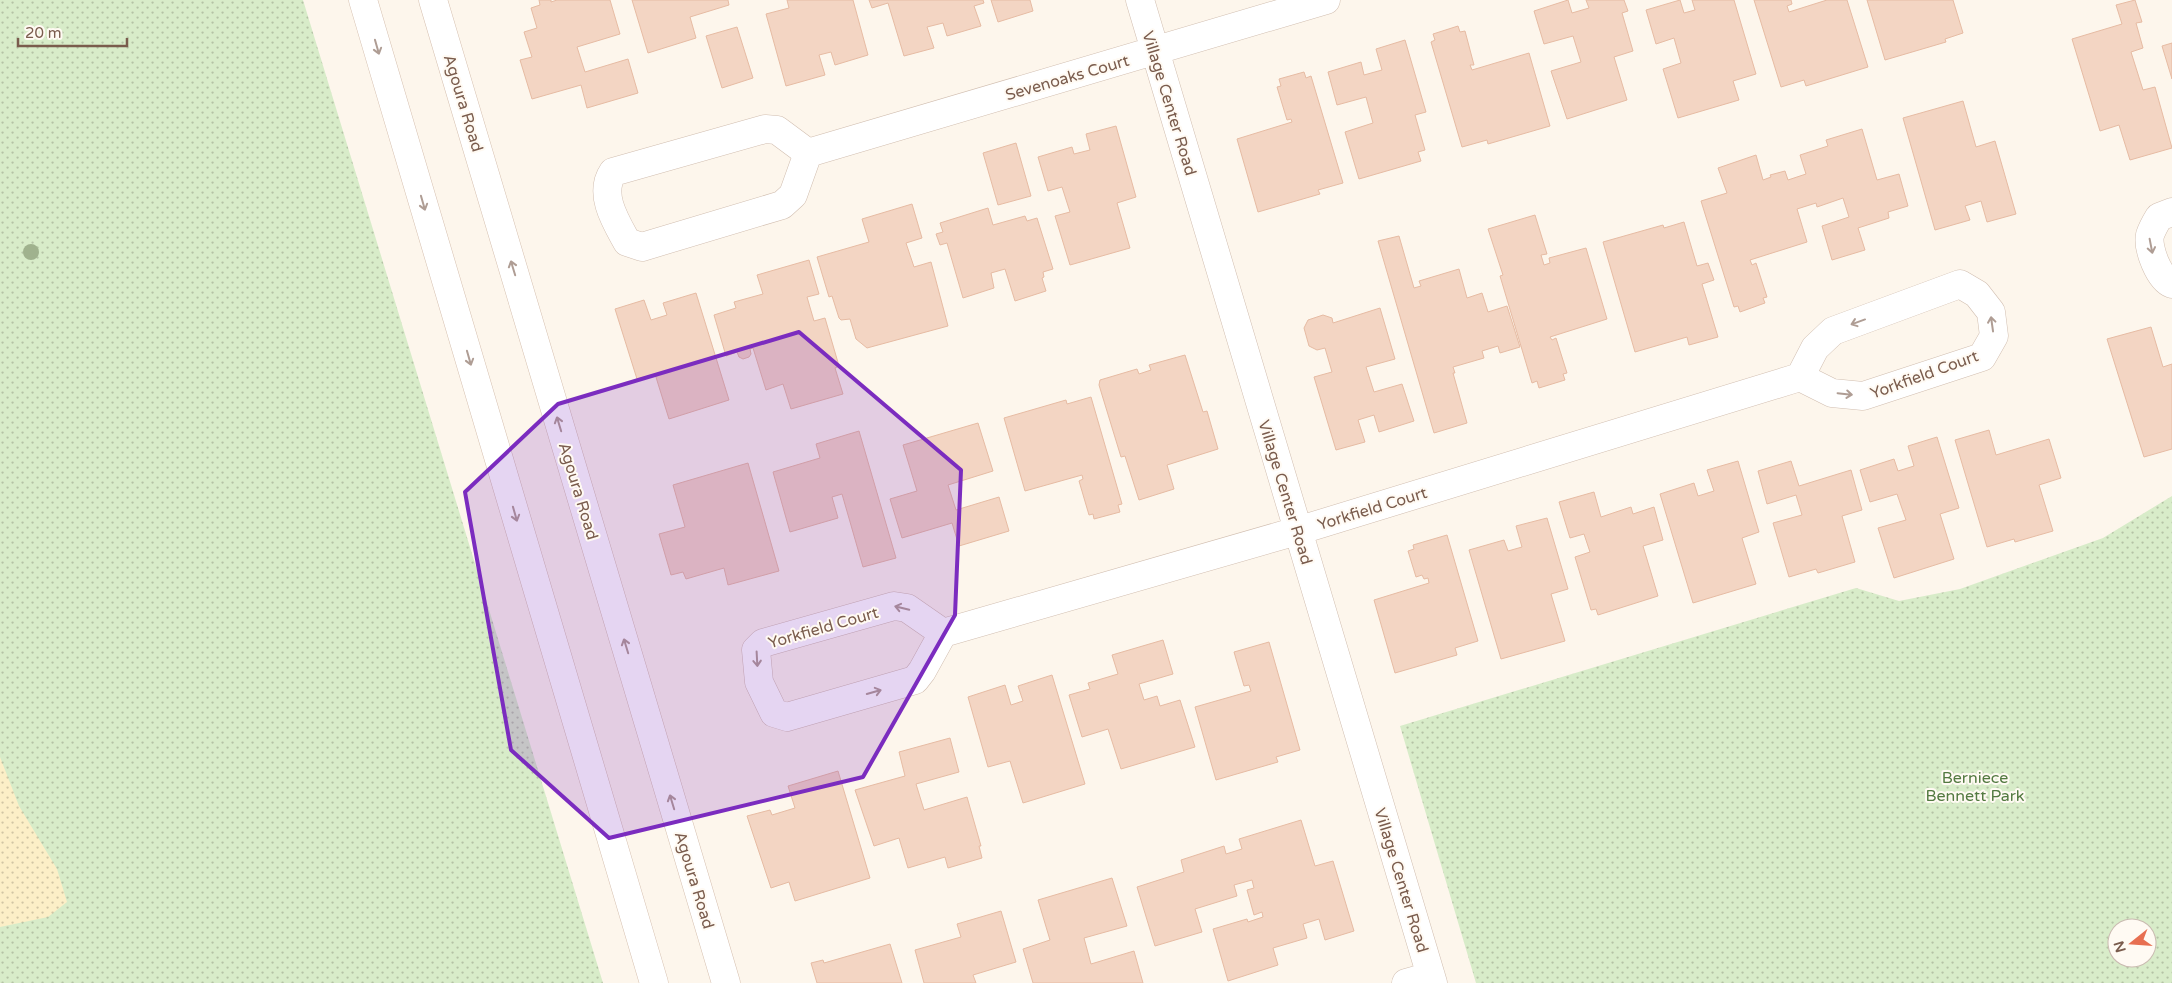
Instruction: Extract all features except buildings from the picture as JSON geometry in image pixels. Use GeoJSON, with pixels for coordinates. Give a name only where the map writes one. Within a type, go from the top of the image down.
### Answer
{"type":"FeatureCollection","features":[{"type":"Feature","properties":{"kind":"street"},"geometry":{"type":"LineString","coordinates":[[363,0],[654,983]]}},
{"type":"Feature","properties":{"kind":"street","name":"Agoura Road"},"geometry":{"type":"LineString","coordinates":[[433,0],[726,983]]}},
{"type":"Feature","properties":{"kind":"street","name":"Village Center Road"},"geometry":{"type":"LineString","coordinates":[[1140,0],[1297,531],[1423,981]]}},
{"type":"Feature","properties":{"kind":"street","name":"Sevenoaks Court"},"geometry":{"type":"LineString","coordinates":[[808,153],[1326,0]]}},
{"type":"Feature","properties":{"kind":"street"},"geometry":{"type":"LineString","coordinates":[[765,129],[777,130],[808,153],[793,195],[782,204],[642,247],[627,242],[610,212],[608,180],[613,172],[765,129]]}},
{"type":"Feature","properties":{"kind":"street"},"geometry":{"type":"LineString","coordinates":[[2172,212],[2159,217],[2149,237],[2155,266],[2165,282],[2172,284]]}},
{"type":"Feature","properties":{"kind":"street","name":"Yorkfield Court"},"geometry":{"type":"LineString","coordinates":[[943,633],[907,608],[894,606],[762,643],[756,650],[759,682],[774,713],[786,718],[915,680],[943,633],[1297,531],[1800,377],[1832,393],[1863,396],[1982,357],[1994,336],[1991,312],[1977,294],[1960,284],[1833,331],[1815,348],[1800,377]]}},
{"type":"Feature","properties":{"kind":"highlighted area"},"geometry":{"type":"Polygon","coordinates":[[[799,332],[961,470],[955,615],[863,777],[609,838],[511,750],[465,492],[558,404],[799,332]]]}},
{"type":"Feature","properties":{"kind":"green space"},"geometry":{"type":"Polygon","coordinates":[[[0,0],[303,0],[603,983],[0,983],[0,0]]]}},
{"type":"Feature","properties":{"kind":"green space","name":"Berniece Bennett Park"},"geometry":{"type":"Polygon","coordinates":[[[2172,496],[2172,983],[1476,983],[1400,726],[1856,588],[1899,601],[1960,589],[2103,538],[2172,496]]]}},
{"type":"Feature","properties":{"kind":"sand"},"geometry":{"type":"Polygon","coordinates":[[[0,757],[19,806],[57,869],[67,902],[48,917],[0,927],[0,757]]]}}]}
